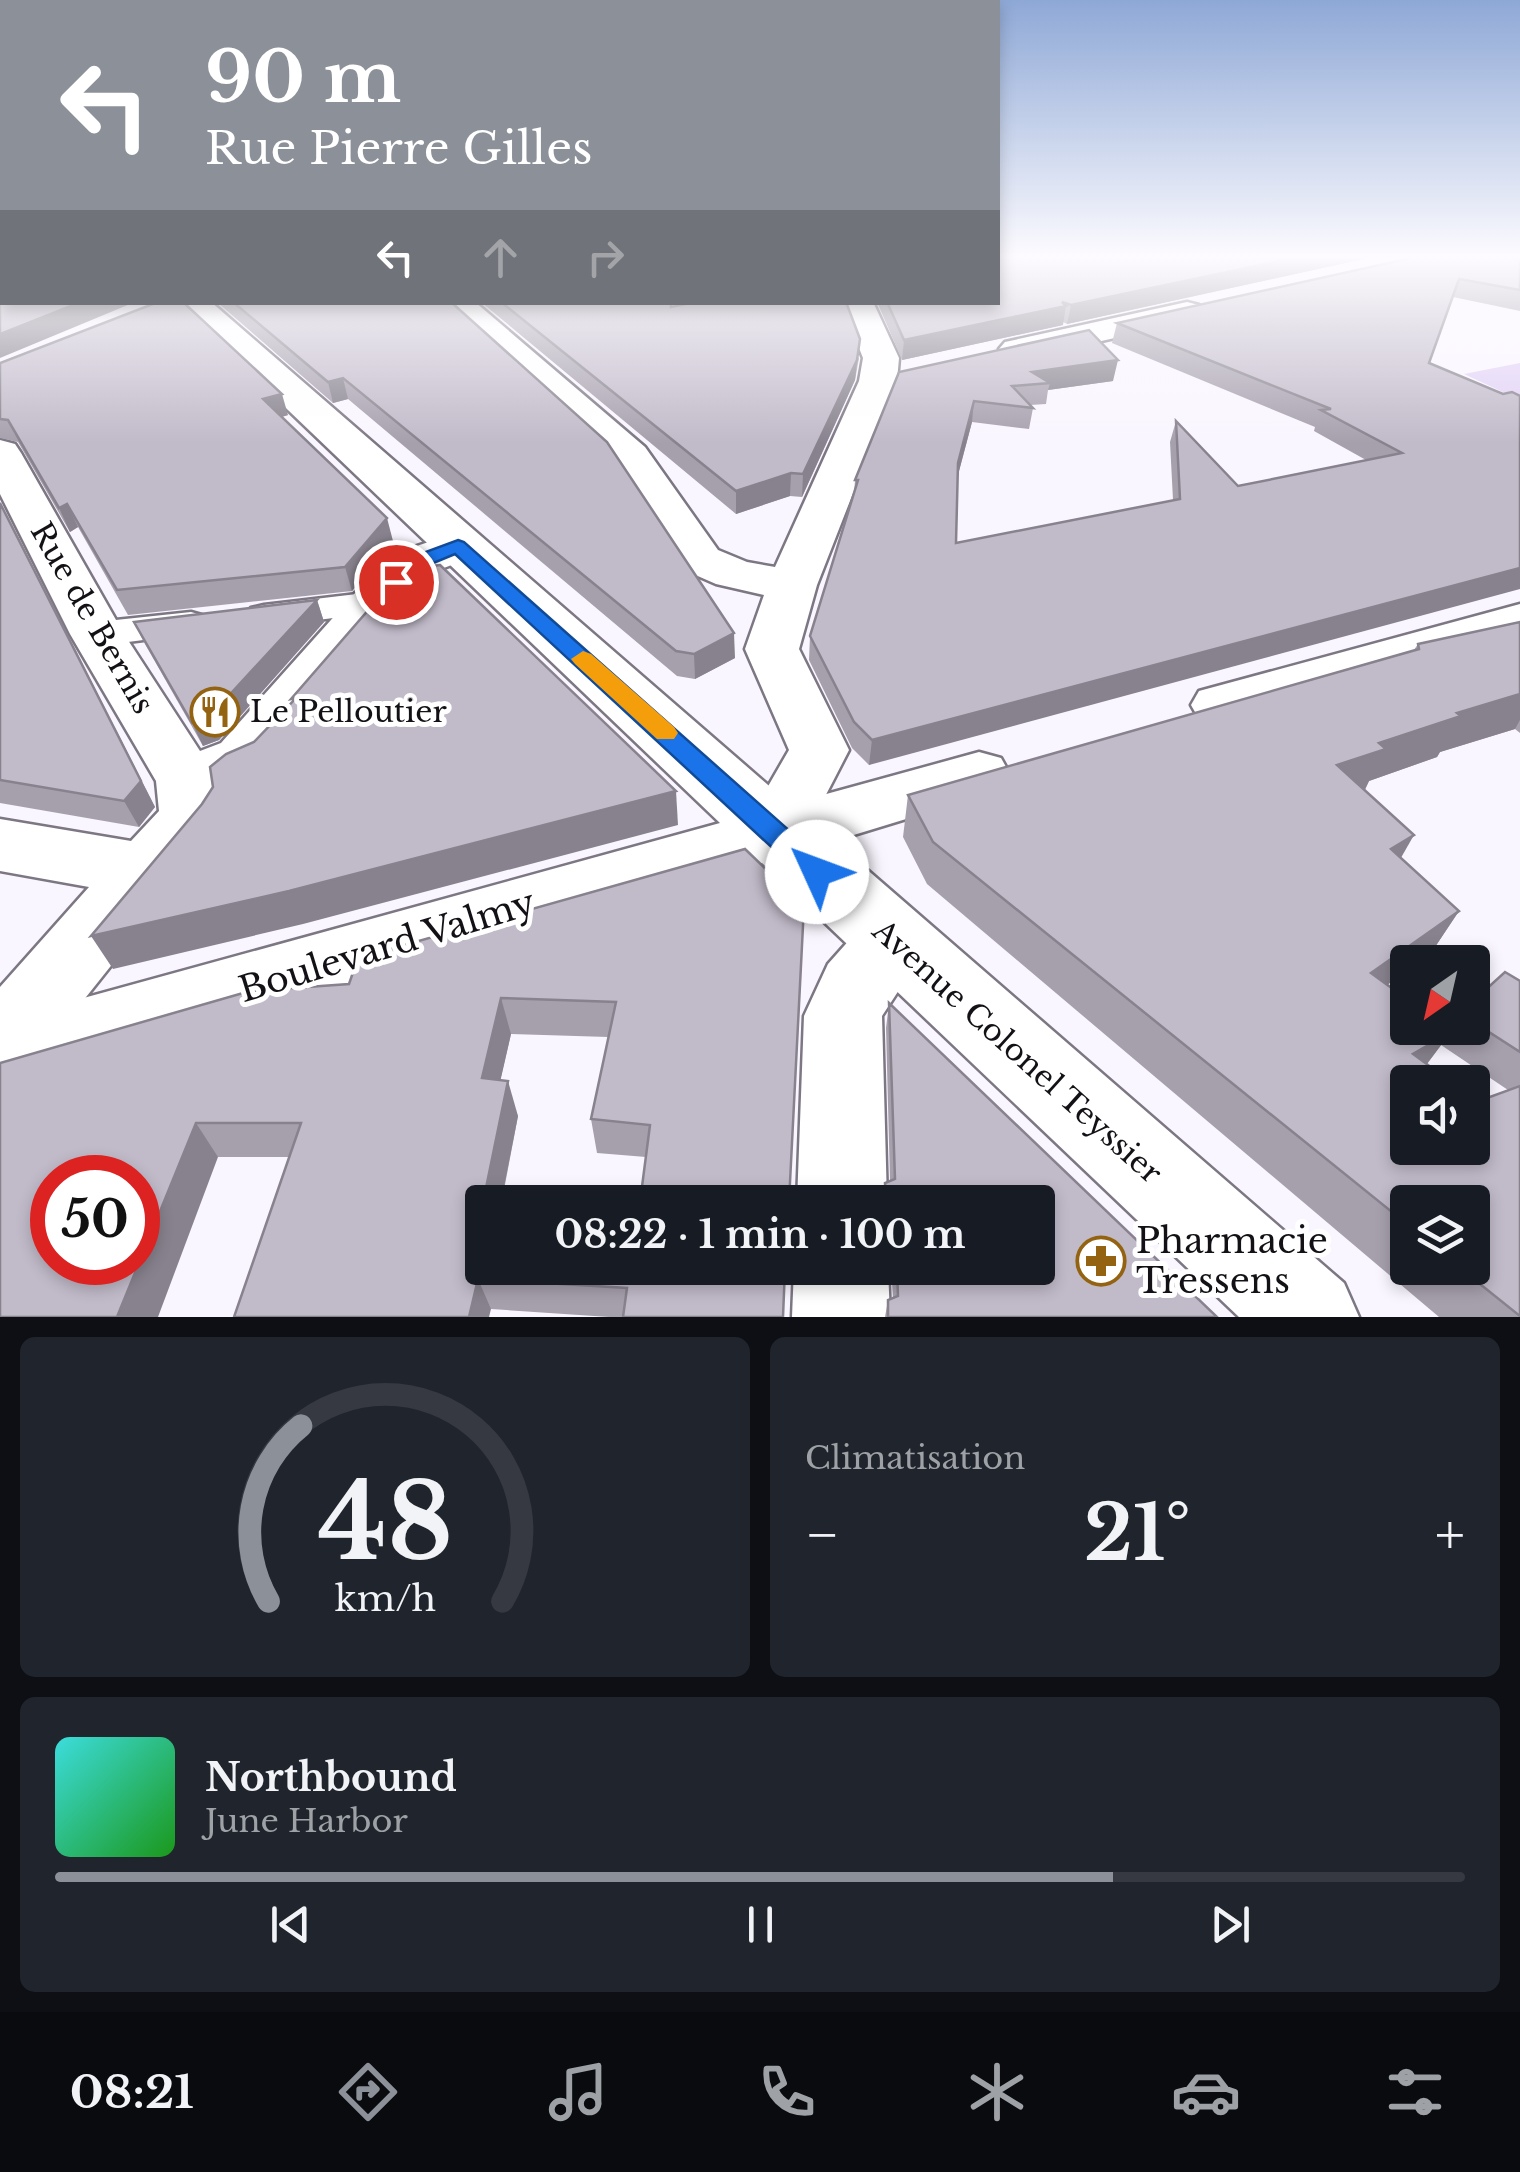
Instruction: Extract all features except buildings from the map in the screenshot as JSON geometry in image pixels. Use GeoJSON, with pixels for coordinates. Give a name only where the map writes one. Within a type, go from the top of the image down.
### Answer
{"type":"FeatureCollection","features":[{"type":"Feature","properties":{"kind":"street","name":"Avenue Colonel Teyssier"},"geometry":{"type":"LineString","coordinates":[[190,319],[458,546],[1310,1317]]}},
{"type":"Feature","properties":{"kind":"street"},"geometry":{"type":"LineString","coordinates":[[475,319],[630,456],[642,481],[698,559],[735,544],[798,570]]}},
{"type":"Feature","properties":{"kind":"street"},"geometry":{"type":"LineString","coordinates":[[774,832],[819,750],[803,707],[772,649],[798,570],[891,377],[864,319]]}},
{"type":"Feature","properties":{"kind":"street"},"geometry":{"type":"LineString","coordinates":[[978,358],[1153,319]]}},
{"type":"Feature","properties":{"kind":"street","name":"Rue de Bernis"},"geometry":{"type":"LineString","coordinates":[[0,453],[96,634],[186,781]]}},
{"type":"Feature","properties":{"kind":"street"},"geometry":{"type":"LineString","coordinates":[[0,1044],[192,818],[186,781],[243,758],[374,603],[419,561],[458,546]]}},
{"type":"Feature","properties":{"kind":"street"},"geometry":{"type":"LineString","coordinates":[[96,634],[374,603]]}},
{"type":"Feature","properties":{"kind":"street"},"geometry":{"type":"LineString","coordinates":[[1177,718],[1520,620]]}},
{"type":"Feature","properties":{"kind":"street","name":"Boulevard Valmy"},"geometry":{"type":"LineString","coordinates":[[0,1058],[1025,761]]}},
{"type":"Feature","properties":{"kind":"street"},"geometry":{"type":"LineString","coordinates":[[0,845],[145,870]]}},
{"type":"Feature","properties":{"kind":"street"},"geometry":{"type":"LineString","coordinates":[[842,1185],[842,1016],[855,988],[894,941]]}},
{"type":"Feature","properties":{"kind":"street"},"geometry":{"type":"LineString","coordinates":[[841,1285],[841,1317]]}},
{"type":"Feature","properties":{"kind":"shaded area"},"geometry":{"type":"Polygon","coordinates":[[[1520,363],[1520,400],[1464,374],[1520,363]]]}},
{"type":"Feature","properties":{"kind":"slow traffic"},"geometry":{"type":"LineString","coordinates":[[583,659],[666,733]]}},
{"type":"Feature","properties":{"kind":"place","name":"Le Pelloutier"},"geometry":{"type":"Point","coordinates":[215,712]}},
{"type":"Feature","properties":{"kind":"place","name":"Pharmacie Tressens"},"geometry":{"type":"Point","coordinates":[1101,1261]}},
{"type":"Feature","properties":{"kind":"route"},"geometry":{"type":"LineString","coordinates":[[396,582],[419,561],[458,546],[817,872]]}}]}
